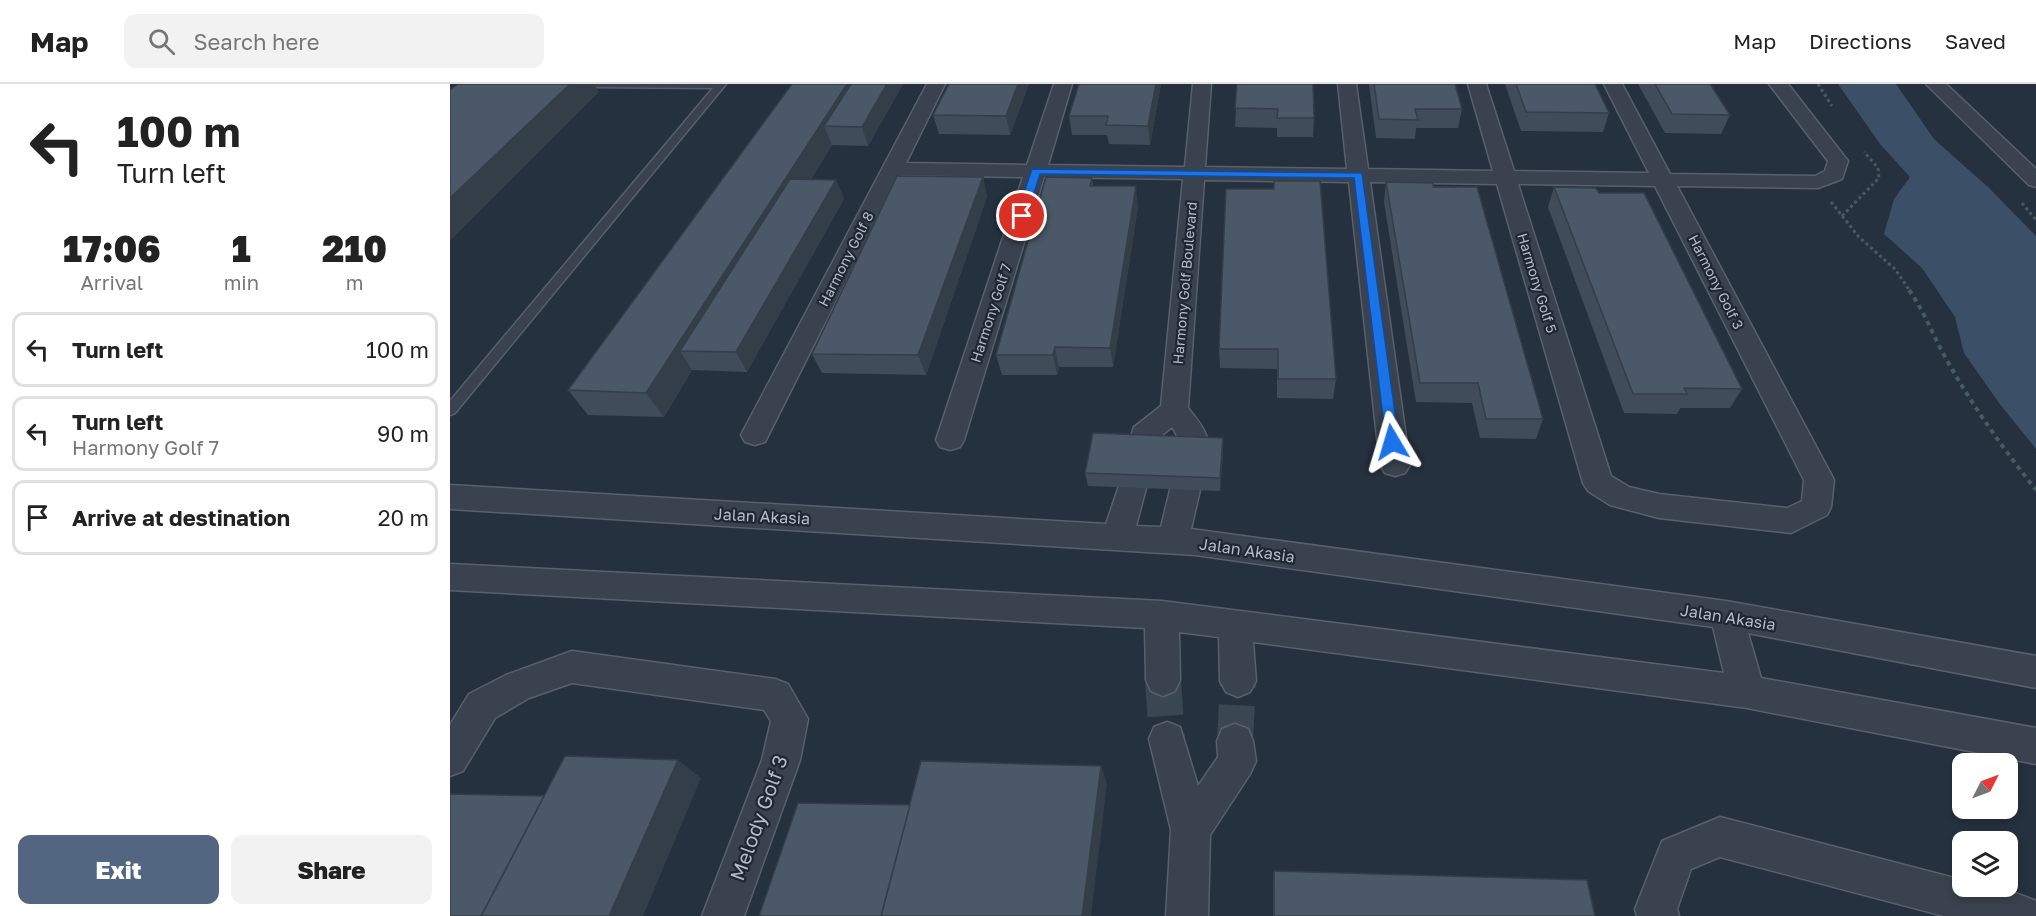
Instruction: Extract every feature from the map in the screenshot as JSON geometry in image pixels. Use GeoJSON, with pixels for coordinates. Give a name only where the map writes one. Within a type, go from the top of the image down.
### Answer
{"type":"FeatureCollection","features":[{"type":"Feature","properties":{"kind":"street","name":"Harmony Golf 8"},"geometry":{"type":"LineString","coordinates":[[755,435],[936,84]]}},
{"type":"Feature","properties":{"kind":"street","name":"Harmony Golf 7"},"geometry":{"type":"LineString","coordinates":[[950,440],[1063,84]]}},
{"type":"Feature","properties":{"kind":"street","name":"Harmony Golf Boulevard"},"geometry":{"type":"LineString","coordinates":[[1174,410],[1202,84]]}},
{"type":"Feature","properties":{"kind":"street"},"geometry":{"type":"LineString","coordinates":[[1347,84],[1395,465]]}},
{"type":"Feature","properties":{"kind":"street","name":"Harmony Golf 5"},"geometry":{"type":"LineString","coordinates":[[1477,84],[1598,483],[1621,497],[1659,506],[1791,521],[1816,507],[1819,480]]}},
{"type":"Feature","properties":{"kind":"street","name":"Harmony Golf 3"},"geometry":{"type":"LineString","coordinates":[[1613,84],[1819,480]]}},
{"type":"Feature","properties":{"kind":"street"},"geometry":{"type":"LineString","coordinates":[[892,169],[1818,182],[1835,175],[1838,161],[1778,84]]}},
{"type":"Feature","properties":{"kind":"street"},"geometry":{"type":"LineString","coordinates":[[1935,84],[2036,181]]}},
{"type":"Feature","properties":{"kind":"street"},"geometry":{"type":"LineString","coordinates":[[1141,449],[1144,434],[1174,410],[1192,434],[1194,451]]}},
{"type":"Feature","properties":{"kind":"street"},"geometry":{"type":"LineString","coordinates":[[1118,538],[1131,488]]}},
{"type":"Feature","properties":{"kind":"street"},"geometry":{"type":"LineString","coordinates":[[1173,541],[1185,490]]}},
{"type":"Feature","properties":{"kind":"street","name":"Jalan Akasia"},"geometry":{"type":"LineString","coordinates":[[450,497],[1173,541],[1726,615],[2036,672]]}},
{"type":"Feature","properties":{"kind":"street"},"geometry":{"type":"LineString","coordinates":[[450,577],[1162,615],[1747,692],[2036,746]]}},
{"type":"Feature","properties":{"kind":"street"},"geometry":{"type":"LineString","coordinates":[[1162,615],[1163,680]]}},
{"type":"Feature","properties":{"kind":"street"},"geometry":{"type":"LineString","coordinates":[[1726,615],[1747,692]]}},
{"type":"Feature","properties":{"kind":"street"},"geometry":{"type":"LineString","coordinates":[[1234,624],[1238,681]]}},
{"type":"Feature","properties":{"kind":"street","name":"Melody Golf 3"},"geometry":{"type":"LineString","coordinates":[[450,758],[482,706],[518,686],[572,667],[776,695],[790,719],[781,760],[723,916]]}},
{"type":"Feature","properties":{"kind":"street"},"geometry":{"type":"LineString","coordinates":[[1167,739],[1191,830],[1187,916]]}},
{"type":"Feature","properties":{"kind":"street"},"geometry":{"type":"LineString","coordinates":[[1191,830],[1236,761],[1234,741]]}},
{"type":"Feature","properties":{"kind":"street"},"geometry":{"type":"LineString","coordinates":[[1658,916],[1656,909],[1676,855],[1720,837],[2024,916]]}},
{"type":"Feature","properties":{"kind":"lane"},"geometry":{"type":"LineString","coordinates":[[591,84],[721,85]]}},
{"type":"Feature","properties":{"kind":"lane"},"geometry":{"type":"LineString","coordinates":[[450,410],[721,85]]}},
{"type":"Feature","properties":{"kind":"path"},"geometry":{"type":"LineString","coordinates":[[1818,182],[1834,208],[1859,237],[1895,269],[1921,307],[1944,356],[1988,429],[2036,490]]}},
{"type":"Feature","properties":{"kind":"water"},"geometry":{"type":"Polygon","coordinates":[[[1838,84],[1896,84],[1934,139],[1989,188],[2036,236],[2036,449],[1999,403],[1964,353],[1955,317],[1922,268],[1884,234],[1894,199],[1910,177],[1880,144],[1838,84]]]}},
{"type":"Feature","properties":{"kind":"building"},"geometry":{"type":"Polygon","coordinates":[[[458,84],[570,84],[450,198],[450,90],[458,84]]]}},
{"type":"Feature","properties":{"kind":"building"},"geometry":{"type":"Polygon","coordinates":[[[792,84],[847,84],[646,393],[568,390],[792,84]]]}},
{"type":"Feature","properties":{"kind":"building"},"geometry":{"type":"Polygon","coordinates":[[[851,84],[887,84],[862,127],[824,126],[851,84]]]}},
{"type":"Feature","properties":{"kind":"building"},"geometry":{"type":"Polygon","coordinates":[[[949,84],[1018,84],[1006,116],[933,115],[949,84]]]}},
{"type":"Feature","properties":{"kind":"building"},"geometry":{"type":"Polygon","coordinates":[[[1079,84],[1156,84],[1148,126],[1106,125],[1108,116],[1069,116],[1079,84]]]}},
{"type":"Feature","properties":{"kind":"building"},"geometry":{"type":"Polygon","coordinates":[[[1237,84],[1313,84],[1314,118],[1277,118],[1278,109],[1235,108],[1237,84]]]}},
{"type":"Feature","properties":{"kind":"building"},"geometry":{"type":"Polygon","coordinates":[[[1374,84],[1455,84],[1462,109],[1415,109],[1418,120],[1379,119],[1374,84]]]}},
{"type":"Feature","properties":{"kind":"building"},"geometry":{"type":"Polygon","coordinates":[[[1516,84],[1595,84],[1609,113],[1526,112],[1516,84]]]}},
{"type":"Feature","properties":{"kind":"building"},"geometry":{"type":"Polygon","coordinates":[[[1655,84],[1710,84],[1730,115],[1672,114],[1655,84]]]}},
{"type":"Feature","properties":{"kind":"building"},"geometry":{"type":"Polygon","coordinates":[[[897,176],[983,177],[918,355],[812,354],[897,176]]]}},
{"type":"Feature","properties":{"kind":"building"},"geometry":{"type":"Polygon","coordinates":[[[1046,177],[1092,178],[1090,186],[1136,186],[1110,348],[1055,347],[1053,355],[996,355],[1046,177]]]}},
{"type":"Feature","properties":{"kind":"building"},"geometry":{"type":"Polygon","coordinates":[[[790,179],[836,180],[736,352],[680,351],[790,179]]]}},
{"type":"Feature","properties":{"kind":"building"},"geometry":{"type":"Polygon","coordinates":[[[1274,181],[1320,181],[1336,379],[1278,379],[1278,349],[1219,349],[1226,189],[1274,189],[1274,181]]]}},
{"type":"Feature","properties":{"kind":"building"},"geometry":{"type":"Polygon","coordinates":[[[1386,182],[1433,183],[1433,187],[1477,187],[1543,419],[1486,419],[1478,383],[1420,383],[1386,182]]]}},
{"type":"Feature","properties":{"kind":"building"},"geometry":{"type":"Polygon","coordinates":[[[1554,187],[1596,188],[1599,193],[1644,193],[1742,389],[1684,388],[1687,394],[1633,394],[1554,187]]]}},
{"type":"Feature","properties":{"kind":"building"},"geometry":{"type":"Polygon","coordinates":[[[1093,433],[1223,438],[1220,478],[1085,473],[1093,433]]]}},
{"type":"Feature","properties":{"kind":"building"},"geometry":{"type":"Polygon","coordinates":[[[565,756],[678,760],[609,916],[481,916],[565,756]]]}},
{"type":"Feature","properties":{"kind":"building"},"geometry":{"type":"Polygon","coordinates":[[[921,761],[1101,766],[1082,916],[881,916],[921,761]]]}},
{"type":"Feature","properties":{"kind":"building"},"geometry":{"type":"Polygon","coordinates":[[[450,794],[544,796],[481,916],[450,916],[450,794]]]}},
{"type":"Feature","properties":{"kind":"building"},"geometry":{"type":"Polygon","coordinates":[[[798,803],[910,805],[881,916],[759,916],[798,803]]]}},
{"type":"Feature","properties":{"kind":"building"},"geometry":{"type":"Polygon","coordinates":[[[1274,871],[1587,880],[1595,916],[1274,916],[1274,871]]]}},
{"type":"Feature","properties":{"kind":"tunnel"},"geometry":{"type":"LineString","coordinates":[[1163,680],[1167,739]]}},
{"type":"Feature","properties":{"kind":"tunnel"},"geometry":{"type":"LineString","coordinates":[[1235,741],[1238,681]]}},
{"type":"Feature","properties":{"kind":"route"},"geometry":{"type":"LineString","coordinates":[[1022,216],[1036,171],[1358,175],[1392,442]]}}]}
